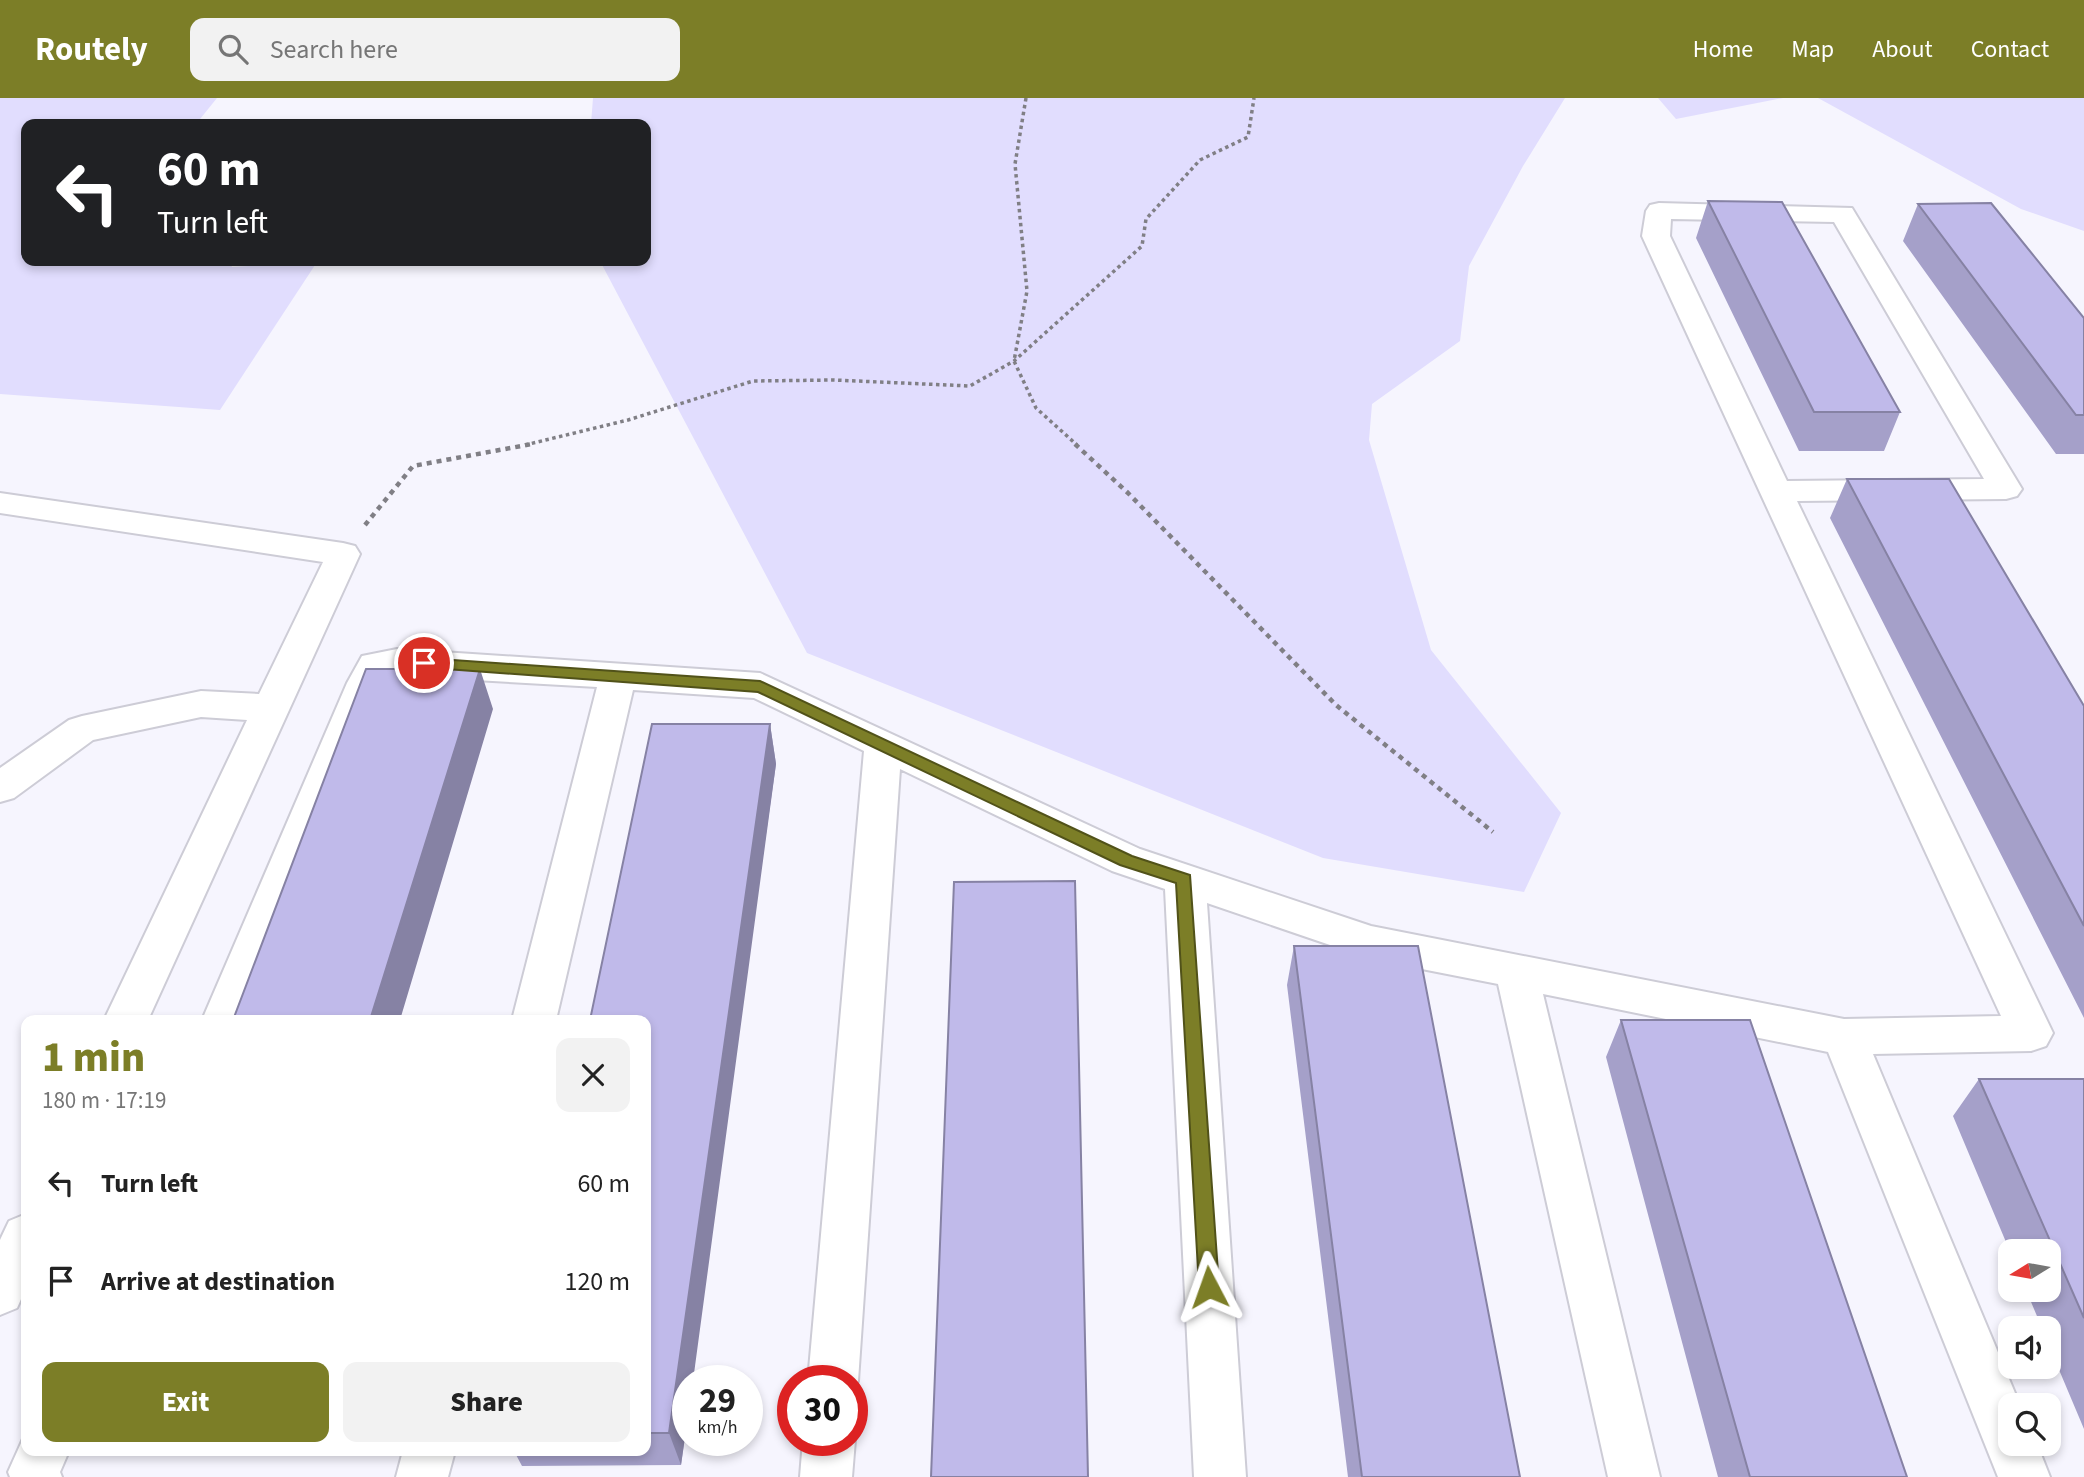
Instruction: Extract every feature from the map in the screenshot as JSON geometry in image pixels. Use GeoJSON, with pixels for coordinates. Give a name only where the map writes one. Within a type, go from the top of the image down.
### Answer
{"type":"FeatureCollection","features":[{"type":"Feature","properties":{"kind":"street"},"geometry":{"type":"LineString","coordinates":[[226,1015],[375,665],[397,661],[760,687],[1126,860],[1371,942],[1844,1037],[2031,1033],[1775,491],[1656,236],[1659,212],[1843,214],[2006,489],[1775,491]]}},
{"type":"Feature","properties":{"kind":"street"},"geometry":{"type":"LineString","coordinates":[[0,503],[342,554],[128,1015]]}},
{"type":"Feature","properties":{"kind":"street"},"geometry":{"type":"LineString","coordinates":[[535,1015],[618,677]]}},
{"type":"Feature","properties":{"kind":"street"},"geometry":{"type":"LineString","coordinates":[[0,788],[82,729],[201,705],[271,708]]}},
{"type":"Feature","properties":{"kind":"street"},"geometry":{"type":"LineString","coordinates":[[834,1365],[883,745]]}},
{"type":"Feature","properties":{"kind":"street"},"geometry":{"type":"LineString","coordinates":[[1185,880],[1220,1477]]}},
{"type":"Feature","properties":{"kind":"street"},"geometry":{"type":"LineString","coordinates":[[1516,971],[1634,1477]]}},
{"type":"Feature","properties":{"kind":"street"},"geometry":{"type":"LineString","coordinates":[[1844,1037],[2024,1477]]}},
{"type":"Feature","properties":{"kind":"street"},"geometry":{"type":"LineString","coordinates":[[0,1292],[21,1247]]}},
{"type":"Feature","properties":{"kind":"street"},"geometry":{"type":"LineString","coordinates":[[36,1477],[34,1472],[41,1456]]}},
{"type":"Feature","properties":{"kind":"street"},"geometry":{"type":"LineString","coordinates":[[422,1477],[428,1456]]}},
{"type":"Feature","properties":{"kind":"street"},"geometry":{"type":"LineString","coordinates":[[826,1477],[828,1456]]}},
{"type":"Feature","properties":{"kind":"path"},"geometry":{"type":"LineString","coordinates":[[1026,98],[1016,164],[1017,208],[1027,291],[1014,361],[1037,408],[1128,493],[1336,705],[1493,831]]}},
{"type":"Feature","properties":{"kind":"path"},"geometry":{"type":"LineString","coordinates":[[342,554],[413,466],[512,449],[628,420],[753,381],[834,380],[970,386],[1014,361],[1142,246],[1146,219],[1200,160],[1248,137],[1254,98]]}},
{"type":"Feature","properties":{"kind":"shaded area"},"geometry":{"type":"Polygon","coordinates":[[[0,98],[217,98],[200,119],[21,119],[21,266],[314,266],[220,410],[0,394],[0,98]]]}},
{"type":"Feature","properties":{"kind":"shaded area"},"geometry":{"type":"Polygon","coordinates":[[[593,98],[1565,98],[1523,166],[1469,266],[1460,341],[1372,404],[1369,440],[1431,650],[1561,813],[1524,892],[1323,858],[807,653],[603,266],[651,266],[651,119],[591,119],[593,98]]]}},
{"type":"Feature","properties":{"kind":"shaded area"},"geometry":{"type":"Polygon","coordinates":[[[1658,98],[1783,98],[1676,119],[1658,98]]]}},
{"type":"Feature","properties":{"kind":"shaded area"},"geometry":{"type":"Polygon","coordinates":[[[1818,98],[2084,98],[2084,231],[2021,209],[1818,98]]]}},
{"type":"Feature","properties":{"kind":"building"},"geometry":{"type":"Polygon","coordinates":[[[1708,201],[1782,202],[1900,412],[1814,412],[1708,201]]]}},
{"type":"Feature","properties":{"kind":"building"},"geometry":{"type":"Polygon","coordinates":[[[1991,203],[2084,318],[2084,415],[2076,415],[1918,204],[1991,203]]]}},
{"type":"Feature","properties":{"kind":"building"},"geometry":{"type":"Polygon","coordinates":[[[1847,479],[1949,479],[2084,706],[2084,926],[1847,479]]]}},
{"type":"Feature","properties":{"kind":"building"},"geometry":{"type":"Polygon","coordinates":[[[366,669],[480,669],[372,1015],[235,1015],[366,669]]]}},
{"type":"Feature","properties":{"kind":"building"},"geometry":{"type":"Polygon","coordinates":[[[652,724],[770,724],[679,1365],[672,1365],[669,1433],[651,1433],[651,1015],[591,1015],[652,724]]]}},
{"type":"Feature","properties":{"kind":"building"},"geometry":{"type":"Polygon","coordinates":[[[1075,881],[1088,1477],[931,1477],[954,882],[1075,881]]]}},
{"type":"Feature","properties":{"kind":"building"},"geometry":{"type":"Polygon","coordinates":[[[1294,946],[1418,946],[1520,1477],[1362,1477],[1294,946]]]}},
{"type":"Feature","properties":{"kind":"building"},"geometry":{"type":"Polygon","coordinates":[[[1621,1020],[1750,1020],[1907,1477],[1750,1477],[1621,1020]]]}},
{"type":"Feature","properties":{"kind":"building"},"geometry":{"type":"Polygon","coordinates":[[[1979,1079],[2084,1079],[2084,1318],[2062,1268],[2062,1239],[2049,1239],[1979,1079]]]}},
{"type":"Feature","properties":{"kind":"route"},"geometry":{"type":"LineString","coordinates":[[424,663],[760,687],[1126,860],[1185,880],[1209,1287]]}}]}
